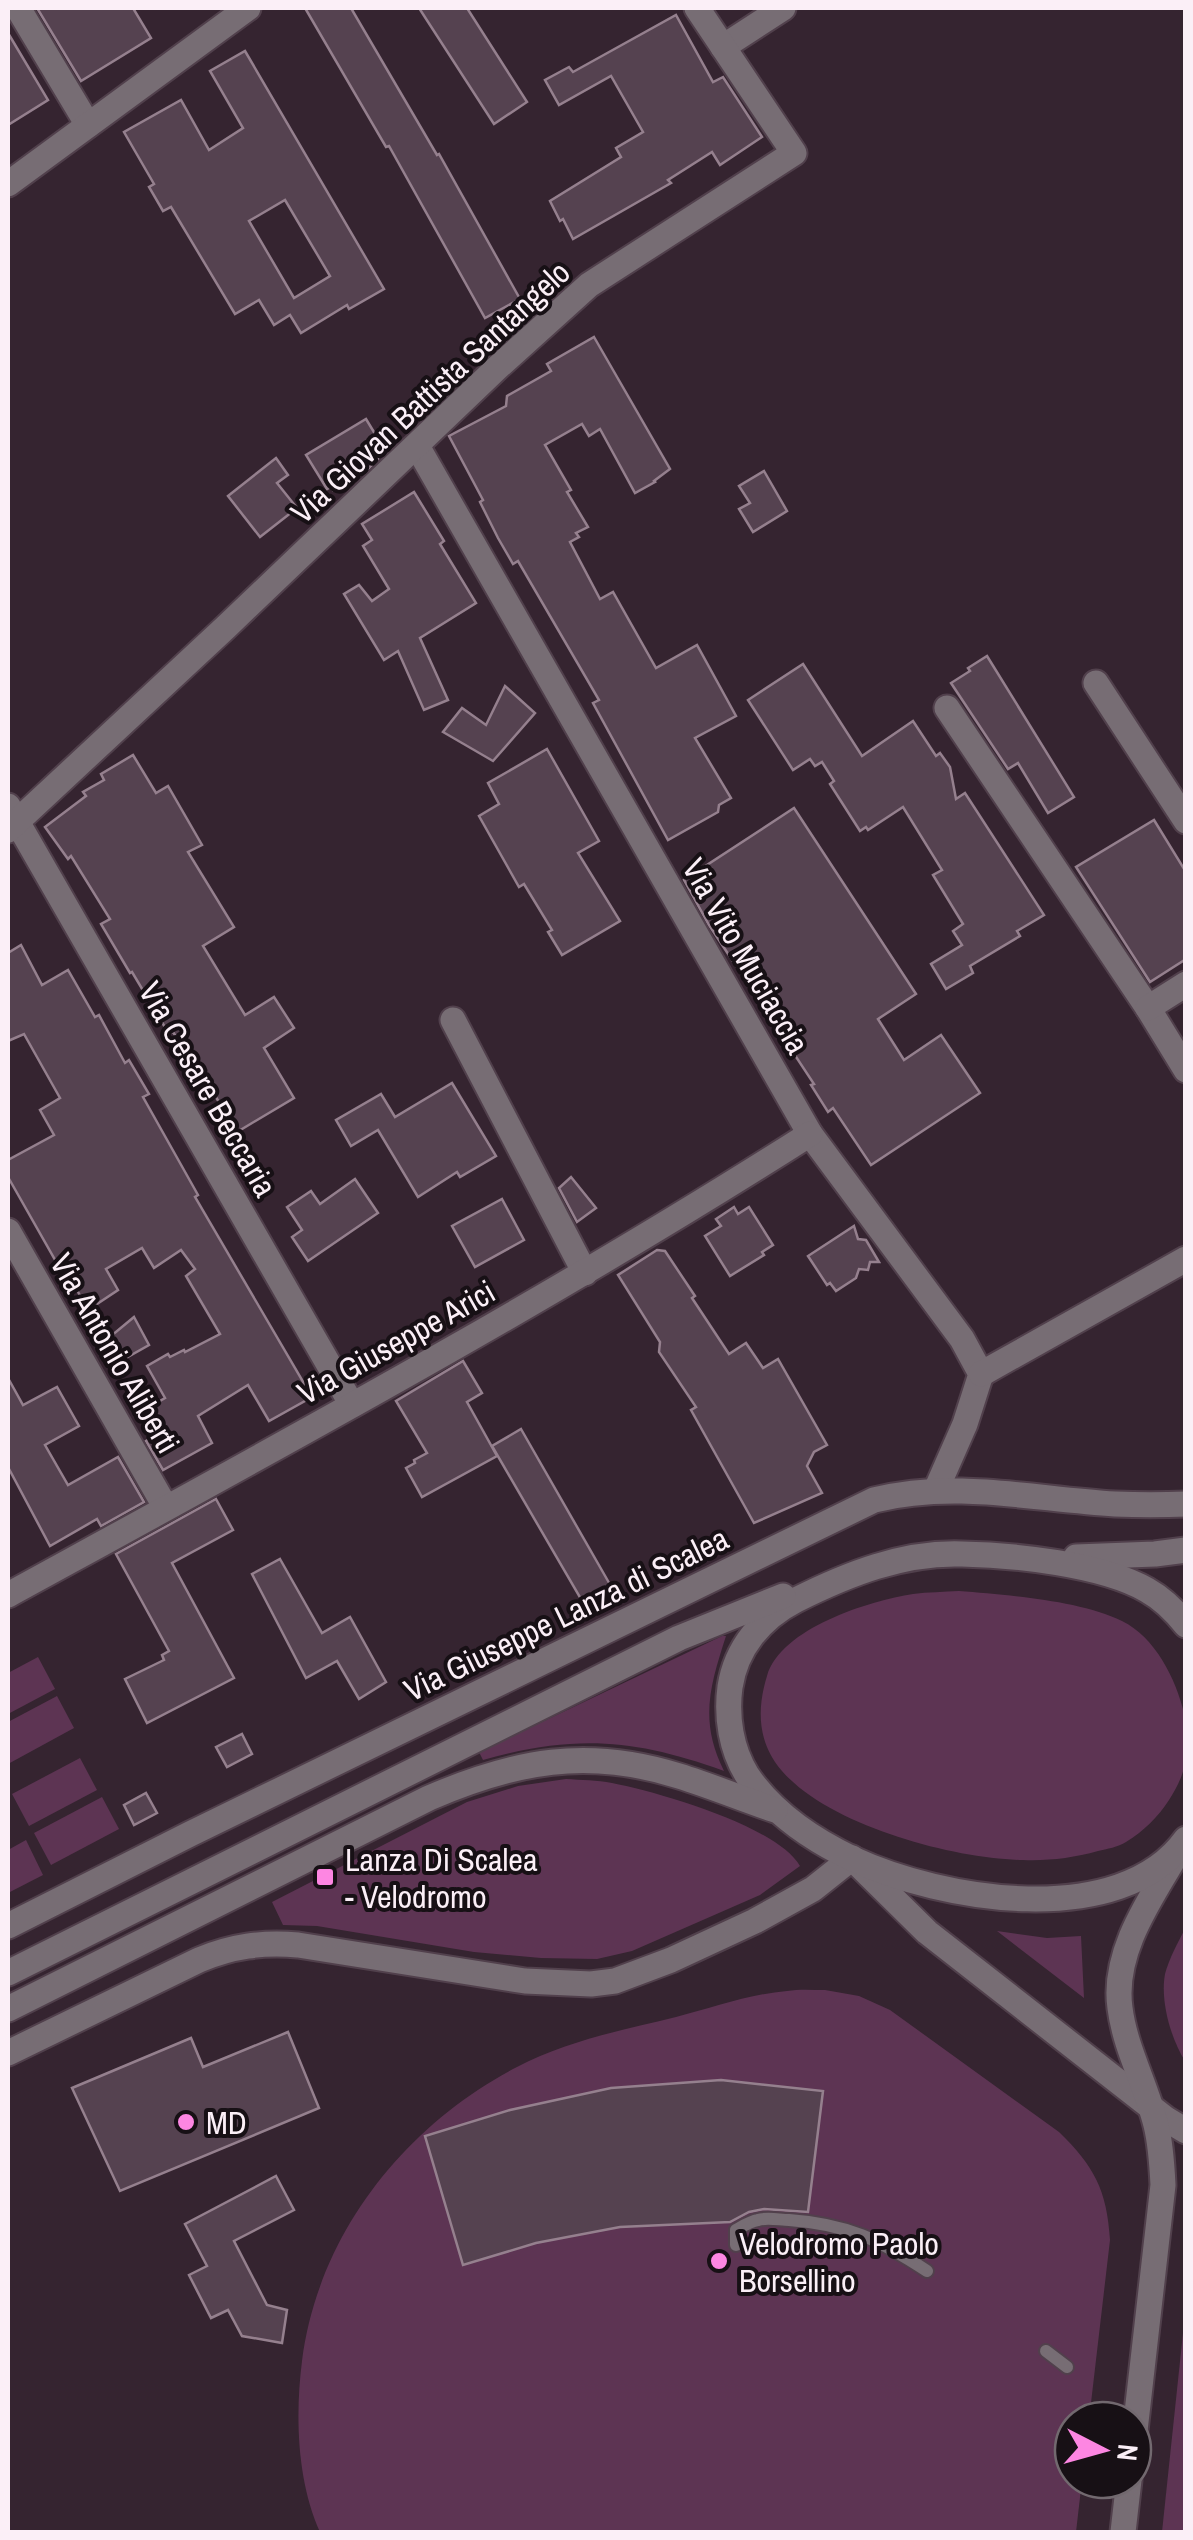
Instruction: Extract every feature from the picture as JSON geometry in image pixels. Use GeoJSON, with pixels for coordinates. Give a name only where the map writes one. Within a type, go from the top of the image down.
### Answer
{"type":"FeatureCollection","features":[{"type":"Feature","properties":{"kind":"street"},"geometry":{"type":"LineString","coordinates":[[18,8],[88,125]]}},
{"type":"Feature","properties":{"kind":"street"},"geometry":{"type":"LineString","coordinates":[[8,184],[248,8]]}},
{"type":"Feature","properties":{"kind":"street","name":"Via Giovan Battista Santangelo"},"geometry":{"type":"LineString","coordinates":[[11,819],[589,285],[794,153],[697,8]]}},
{"type":"Feature","properties":{"kind":"street"},"geometry":{"type":"LineString","coordinates":[[723,47],[782,8]]}},
{"type":"Feature","properties":{"kind":"street","name":"Via Vito Muciaccia"},"geometry":{"type":"LineString","coordinates":[[417,446],[810,1134],[962,1338],[981,1374]]}},
{"type":"Feature","properties":{"kind":"street"},"geometry":{"type":"LineString","coordinates":[[1096,683],[1186,820]]}},
{"type":"Feature","properties":{"kind":"street"},"geometry":{"type":"LineString","coordinates":[[948,708],[1186,1070]]}},
{"type":"Feature","properties":{"kind":"street","name":"Via Cesare Beccaria"},"geometry":{"type":"LineString","coordinates":[[11,819],[352,1405]]}},
{"type":"Feature","properties":{"kind":"street"},"geometry":{"type":"LineString","coordinates":[[1148,1008],[1186,984]]}},
{"type":"Feature","properties":{"kind":"street"},"geometry":{"type":"LineString","coordinates":[[453,1020],[584,1272]]}},
{"type":"Feature","properties":{"kind":"street","name":"Via Giuseppe Arici"},"geometry":{"type":"LineString","coordinates":[[8,1595],[584,1272],[810,1134]]}},
{"type":"Feature","properties":{"kind":"street","name":"Via Antonio Aliberti"},"geometry":{"type":"LineString","coordinates":[[8,1230],[166,1508]]}},
{"type":"Feature","properties":{"kind":"street"},"geometry":{"type":"LineString","coordinates":[[936,1490],[965,1424],[981,1374],[1186,1259]]}},
{"type":"Feature","properties":{"kind":"street","name":"Via Giuseppe Lanza di Scalea"},"geometry":{"type":"LineString","coordinates":[[8,1926],[874,1500],[904,1493],[972,1490],[1114,1504],[1186,1504]]}},
{"type":"Feature","properties":{"kind":"street"},"geometry":{"type":"LineString","coordinates":[[8,1973],[679,1638],[761,1604],[854,1573],[926,1556],[1112,1556],[1186,1550]]}},
{"type":"Feature","properties":{"kind":"street"},"geometry":{"type":"LineString","coordinates":[[1012,1556],[1093,1570],[1145,1588],[1186,1625]]}},
{"type":"Feature","properties":{"kind":"street"},"geometry":{"type":"LineString","coordinates":[[854,1573],[771,1615],[746,1644],[734,1670],[728,1703],[734,1744],[748,1775],[779,1812],[852,1858],[926,1883],[980,1894],[1040,1899],[1102,1893],[1133,1882],[1163,1864],[1184,1841]]}},
{"type":"Feature","properties":{"kind":"street"},"geometry":{"type":"LineString","coordinates":[[8,2009],[429,1798],[531,1764],[603,1760],[640,1766],[779,1812]]}},
{"type":"Feature","properties":{"kind":"street"},"geometry":{"type":"LineString","coordinates":[[1139,2400],[1160,2221],[1162,2151],[1126,2036],[1120,1984],[1135,1928],[1184,1841]]}},
{"type":"Feature","properties":{"kind":"street"},"geometry":{"type":"LineString","coordinates":[[8,2053],[215,1954],[262,1943],[298,1945],[525,1982],[615,1981],[755,1921],[812,1889],[852,1858]]}},
{"type":"Feature","properties":{"kind":"street"},"geometry":{"type":"LineString","coordinates":[[852,1858],[927,1932],[1151,2108],[1186,2131]]}},
{"type":"Feature","properties":{"kind":"street"},"geometry":{"type":"LineString","coordinates":[[118,1954],[136,1990]]}},
{"type":"Feature","properties":{"kind":"street"},"geometry":{"type":"LineString","coordinates":[[1160,2221],[1168,2181],[1186,2152]]}},
{"type":"Feature","properties":{"kind":"street"},"geometry":{"type":"LineString","coordinates":[[1123,2532],[1127,2500]]}},
{"type":"Feature","properties":{"kind":"lane"},"geometry":{"type":"LineString","coordinates":[[736,2245],[736,2230],[759,2219],[794,2220],[867,2236],[928,2271]]}},
{"type":"Feature","properties":{"kind":"lane"},"geometry":{"type":"LineString","coordinates":[[1046,2350],[1067,2367]]}},
{"type":"Feature","properties":{"kind":"shaded area"},"geometry":{"type":"Polygon","coordinates":[[[959,1591],[1085,1608],[1122,1621],[1154,1648],[1170,1673],[1180,1700],[1186,1722],[1186,1758],[1169,1800],[1133,1838],[1112,1848],[1051,1859],[960,1853],[888,1834],[853,1820],[795,1784],[775,1762],[762,1731],[762,1698],[775,1659],[790,1644],[851,1610],[913,1594],[959,1591]]]}},
{"type":"Feature","properties":{"kind":"shaded area"},"geometry":{"type":"Polygon","coordinates":[[[726,1636],[715,1671],[709,1719],[724,1771],[662,1752],[605,1744],[547,1746],[483,1760],[479,1752],[726,1636]]]}},
{"type":"Feature","properties":{"kind":"shaded area"},"geometry":{"type":"Polygon","coordinates":[[[38,1657],[55,1689],[8,1714],[8,1673],[38,1657]]]}},
{"type":"Feature","properties":{"kind":"shaded area"},"geometry":{"type":"Polygon","coordinates":[[[57,1696],[74,1728],[8,1764],[8,1722],[57,1696]]]}},
{"type":"Feature","properties":{"kind":"shaded area"},"geometry":{"type":"Polygon","coordinates":[[[80,1758],[97,1790],[29,1826],[12,1794],[80,1758]]]}},
{"type":"Feature","properties":{"kind":"shaded area"},"geometry":{"type":"Polygon","coordinates":[[[566,1779],[632,1788],[715,1813],[767,1837],[800,1866],[760,1895],[632,1951],[597,1959],[474,1952],[317,1926],[283,1925],[272,1902],[467,1802],[518,1786],[566,1779]]]}},
{"type":"Feature","properties":{"kind":"shaded area"},"geometry":{"type":"Polygon","coordinates":[[[102,1797],[119,1829],[51,1865],[34,1833],[102,1797]]]}},
{"type":"Feature","properties":{"kind":"shaded area"},"geometry":{"type":"Polygon","coordinates":[[[26,1840],[43,1875],[8,1893],[8,1850],[26,1840]]]}},
{"type":"Feature","properties":{"kind":"shaded area"},"geometry":{"type":"Polygon","coordinates":[[[1185,1929],[1185,2061],[1168,2019],[1164,1985],[1169,1962],[1185,1929]]]}},
{"type":"Feature","properties":{"kind":"shaded area"},"geometry":{"type":"Polygon","coordinates":[[[997,1931],[1047,1938],[1081,1936],[1084,1998],[997,1931]]]}},
{"type":"Feature","properties":{"kind":"shaded area","name":"Velodromo Paolo Borsellino"},"geometry":{"type":"Polygon","coordinates":[[[792,1990],[859,1996],[890,2010],[1059,2132],[1090,2168],[1106,2207],[1110,2240],[1091,2400],[1053,2400],[1053,2500],[1080,2500],[1076,2532],[320,2532],[306,2492],[299,2426],[302,2361],[311,2314],[348,2227],[404,2152],[476,2091],[555,2050],[745,1998],[792,1990]]]}},
{"type":"Feature","properties":{"kind":"shaded area"},"geometry":{"type":"Polygon","coordinates":[[[1185,2314],[1185,2532],[1162,2532],[1185,2314]]]}},
{"type":"Feature","properties":{"kind":"building"},"geometry":{"type":"Polygon","coordinates":[[[37,8],[133,8],[151,38],[81,81],[37,8]]]}},
{"type":"Feature","properties":{"kind":"building"},"geometry":{"type":"Polygon","coordinates":[[[305,8],[351,8],[520,299],[485,318],[389,146],[386,147],[305,8]]]}},
{"type":"Feature","properties":{"kind":"building"},"geometry":{"type":"Polygon","coordinates":[[[419,8],[467,8],[527,102],[494,124],[419,8]]]}},
{"type":"Feature","properties":{"kind":"building"},"geometry":{"type":"Polygon","coordinates":[[[676,15],[713,82],[723,77],[762,137],[720,165],[712,152],[668,180],[671,183],[573,239],[550,201],[621,157],[616,148],[643,132],[611,76],[559,105],[545,80],[569,67],[573,72],[676,15]]]}},
{"type":"Feature","properties":{"kind":"building"},"geometry":{"type":"Polygon","coordinates":[[[8,33],[48,100],[8,125],[8,33]]]}},
{"type":"Feature","properties":{"kind":"building"},"geometry":{"type":"Polygon","coordinates":[[[245,51],[384,289],[349,309],[347,305],[301,333],[290,315],[274,325],[259,300],[235,314],[171,207],[163,211],[149,187],[154,184],[124,132],[181,100],[209,150],[243,128],[210,71],[245,51]],[[285,200],[249,221],[294,298],[330,276],[285,200]]]}},
{"type":"Feature","properties":{"kind":"building"},"geometry":{"type":"Polygon","coordinates":[[[594,337],[670,469],[635,493],[600,429],[589,436],[582,424],[545,445],[588,527],[576,533],[579,537],[570,542],[600,599],[613,592],[656,668],[697,645],[736,716],[695,738],[731,798],[719,805],[718,812],[668,840],[593,703],[599,700],[518,561],[513,564],[498,538],[449,436],[506,406],[507,396],[551,371],[547,364],[594,337]]]}},
{"type":"Feature","properties":{"kind":"building"},"geometry":{"type":"Polygon","coordinates":[[[366,419],[380,442],[371,447],[378,459],[333,490],[327,489],[306,455],[366,419]]]}},
{"type":"Feature","properties":{"kind":"building"},"geometry":{"type":"Polygon","coordinates":[[[276,458],[288,475],[277,483],[297,508],[260,537],[228,496],[276,458]]]}},
{"type":"Feature","properties":{"kind":"building"},"geometry":{"type":"Polygon","coordinates":[[[764,471],[787,511],[753,532],[739,509],[750,503],[739,486],[764,471]]]}},
{"type":"Feature","properties":{"kind":"building"},"geometry":{"type":"Polygon","coordinates":[[[414,492],[476,603],[420,638],[448,700],[424,710],[398,651],[384,660],[344,594],[359,585],[372,601],[389,589],[363,546],[372,540],[362,524],[414,492]]]}},
{"type":"Feature","properties":{"kind":"building"},"geometry":{"type":"Polygon","coordinates":[[[987,656],[1074,797],[1048,813],[1018,763],[1008,769],[951,683],[987,656]]]}},
{"type":"Feature","properties":{"kind":"building"},"geometry":{"type":"Polygon","coordinates":[[[803,664],[862,756],[913,721],[936,756],[940,753],[950,767],[956,799],[965,793],[1044,915],[1017,931],[1020,936],[970,966],[973,973],[946,989],[931,964],[962,945],[953,931],[963,924],[933,875],[942,870],[903,807],[868,830],[866,827],[860,831],[830,784],[834,781],[822,762],[815,766],[810,759],[793,770],[748,700],[803,664]]]}},
{"type":"Feature","properties":{"kind":"building"},"geometry":{"type":"Polygon","coordinates":[[[505,686],[535,713],[493,761],[443,732],[462,708],[486,725],[505,686]]]}},
{"type":"Feature","properties":{"kind":"building"},"geometry":{"type":"Polygon","coordinates":[[[547,749],[599,841],[578,853],[620,921],[562,955],[548,932],[552,930],[524,884],[519,887],[479,816],[499,804],[488,783],[547,749]]]}},
{"type":"Feature","properties":{"kind":"building"},"geometry":{"type":"Polygon","coordinates":[[[133,755],[156,793],[168,786],[202,845],[188,852],[234,927],[203,946],[245,1015],[274,997],[294,1028],[264,1048],[294,1098],[237,1132],[130,973],[101,924],[110,919],[71,856],[68,859],[45,827],[86,796],[83,792],[104,780],[101,774],[133,755]]]}},
{"type":"Feature","properties":{"kind":"building"},"geometry":{"type":"Polygon","coordinates":[[[794,808],[916,994],[878,1019],[904,1060],[941,1035],[980,1093],[871,1165],[833,1108],[828,1112],[684,880],[794,808]]]}},
{"type":"Feature","properties":{"kind":"building"},"geometry":{"type":"Polygon","coordinates":[[[1154,820],[1186,872],[1186,959],[1150,982],[1076,867],[1154,820]]]}},
{"type":"Feature","properties":{"kind":"building"},"geometry":{"type":"Polygon","coordinates":[[[21,945],[42,985],[68,970],[125,1063],[129,1060],[149,1094],[143,1097],[198,1195],[195,1197],[312,1397],[269,1421],[248,1385],[198,1416],[212,1443],[163,1470],[146,1441],[151,1438],[137,1414],[165,1398],[147,1366],[220,1334],[186,1276],[195,1269],[181,1250],[154,1268],[142,1248],[106,1269],[118,1290],[88,1310],[8,1177],[8,1160],[54,1135],[40,1110],[60,1098],[24,1034],[8,1041],[8,953],[21,945]]]}},
{"type":"Feature","properties":{"kind":"building"},"geometry":{"type":"Polygon","coordinates":[[[452,1083],[496,1156],[460,1177],[457,1172],[418,1197],[378,1130],[351,1146],[336,1120],[381,1094],[395,1117],[452,1083]]]}},
{"type":"Feature","properties":{"kind":"building"},"geometry":{"type":"Polygon","coordinates":[[[571,1177],[596,1208],[577,1222],[559,1188],[571,1177]]]}},
{"type":"Feature","properties":{"kind":"building"},"geometry":{"type":"Polygon","coordinates":[[[355,1179],[378,1213],[308,1261],[292,1237],[302,1230],[287,1207],[311,1191],[320,1204],[355,1179]]]}},
{"type":"Feature","properties":{"kind":"building"},"geometry":{"type":"Polygon","coordinates":[[[502,1199],[524,1240],[475,1267],[452,1226],[502,1199]]]}},
{"type":"Feature","properties":{"kind":"building"},"geometry":{"type":"Polygon","coordinates":[[[734,1207],[738,1214],[749,1207],[773,1245],[730,1276],[705,1236],[721,1226],[716,1219],[734,1207]]]}},
{"type":"Feature","properties":{"kind":"building"},"geometry":{"type":"Polygon","coordinates":[[[854,1226],[858,1239],[866,1240],[879,1262],[870,1262],[868,1270],[859,1269],[856,1278],[836,1291],[830,1283],[827,1285],[808,1256],[854,1226]]]}},
{"type":"Feature","properties":{"kind":"building"},"geometry":{"type":"Polygon","coordinates":[[[657,1250],[665,1251],[729,1354],[746,1343],[763,1368],[778,1359],[827,1445],[814,1452],[807,1466],[822,1493],[754,1523],[691,1410],[696,1407],[659,1352],[660,1342],[618,1275],[657,1250]]]}},
{"type":"Feature","properties":{"kind":"building"},"geometry":{"type":"Polygon","coordinates":[[[134,1317],[149,1345],[117,1363],[105,1341],[134,1317]]]}},
{"type":"Feature","properties":{"kind":"building"},"geometry":{"type":"Polygon","coordinates":[[[463,1361],[482,1393],[467,1402],[497,1456],[422,1497],[406,1468],[427,1453],[396,1401],[463,1361]]]}},
{"type":"Feature","properties":{"kind":"building"},"geometry":{"type":"Polygon","coordinates":[[[8,1378],[23,1405],[57,1387],[79,1426],[45,1445],[68,1485],[118,1457],[144,1502],[101,1526],[97,1519],[50,1546],[8,1467],[8,1378]]]}},
{"type":"Feature","properties":{"kind":"building"},"geometry":{"type":"Polygon","coordinates":[[[521,1429],[612,1588],[585,1606],[492,1446],[521,1429]]]}},
{"type":"Feature","properties":{"kind":"building"},"geometry":{"type":"Polygon","coordinates":[[[216,1499],[233,1530],[172,1563],[234,1678],[147,1723],[125,1679],[164,1660],[162,1655],[169,1651],[116,1554],[216,1499]]]}},
{"type":"Feature","properties":{"kind":"building"},"geometry":{"type":"Polygon","coordinates":[[[280,1559],[322,1633],[350,1617],[386,1682],[359,1699],[337,1661],[306,1678],[252,1574],[280,1559]]]}},
{"type":"Feature","properties":{"kind":"building"},"geometry":{"type":"Polygon","coordinates":[[[242,1734],[252,1754],[227,1767],[216,1747],[242,1734]]]}},
{"type":"Feature","properties":{"kind":"building"},"geometry":{"type":"Polygon","coordinates":[[[146,1793],[157,1813],[134,1825],[124,1805],[146,1793]]]}},
{"type":"Feature","properties":{"kind":"building","name":"MD"},"geometry":{"type":"Polygon","coordinates":[[[288,2032],[319,2108],[120,2191],[72,2088],[191,2038],[203,2067],[288,2032]]]}},
{"type":"Feature","properties":{"kind":"building"},"geometry":{"type":"Polygon","coordinates":[[[721,2080],[823,2091],[808,2212],[764,2209],[730,2222],[620,2227],[536,2243],[463,2265],[425,2136],[510,2110],[611,2088],[721,2080]]]}},
{"type":"Feature","properties":{"kind":"building"},"geometry":{"type":"Polygon","coordinates":[[[276,2176],[294,2210],[234,2241],[267,2305],[287,2310],[282,2343],[242,2336],[228,2310],[211,2318],[189,2275],[207,2266],[185,2224],[276,2176]]]}},
{"type":"Feature","properties":{"kind":"place","name":"Lanza Di Scalea - Velodromo"},"geometry":{"type":"Point","coordinates":[325,1877]}},
{"type":"Feature","properties":{"kind":"place","name":"MD"},"geometry":{"type":"Point","coordinates":[186,2122]}},
{"type":"Feature","properties":{"kind":"place","name":"Velodromo Paolo Borsellino"},"geometry":{"type":"Point","coordinates":[719,2261]}}]}
